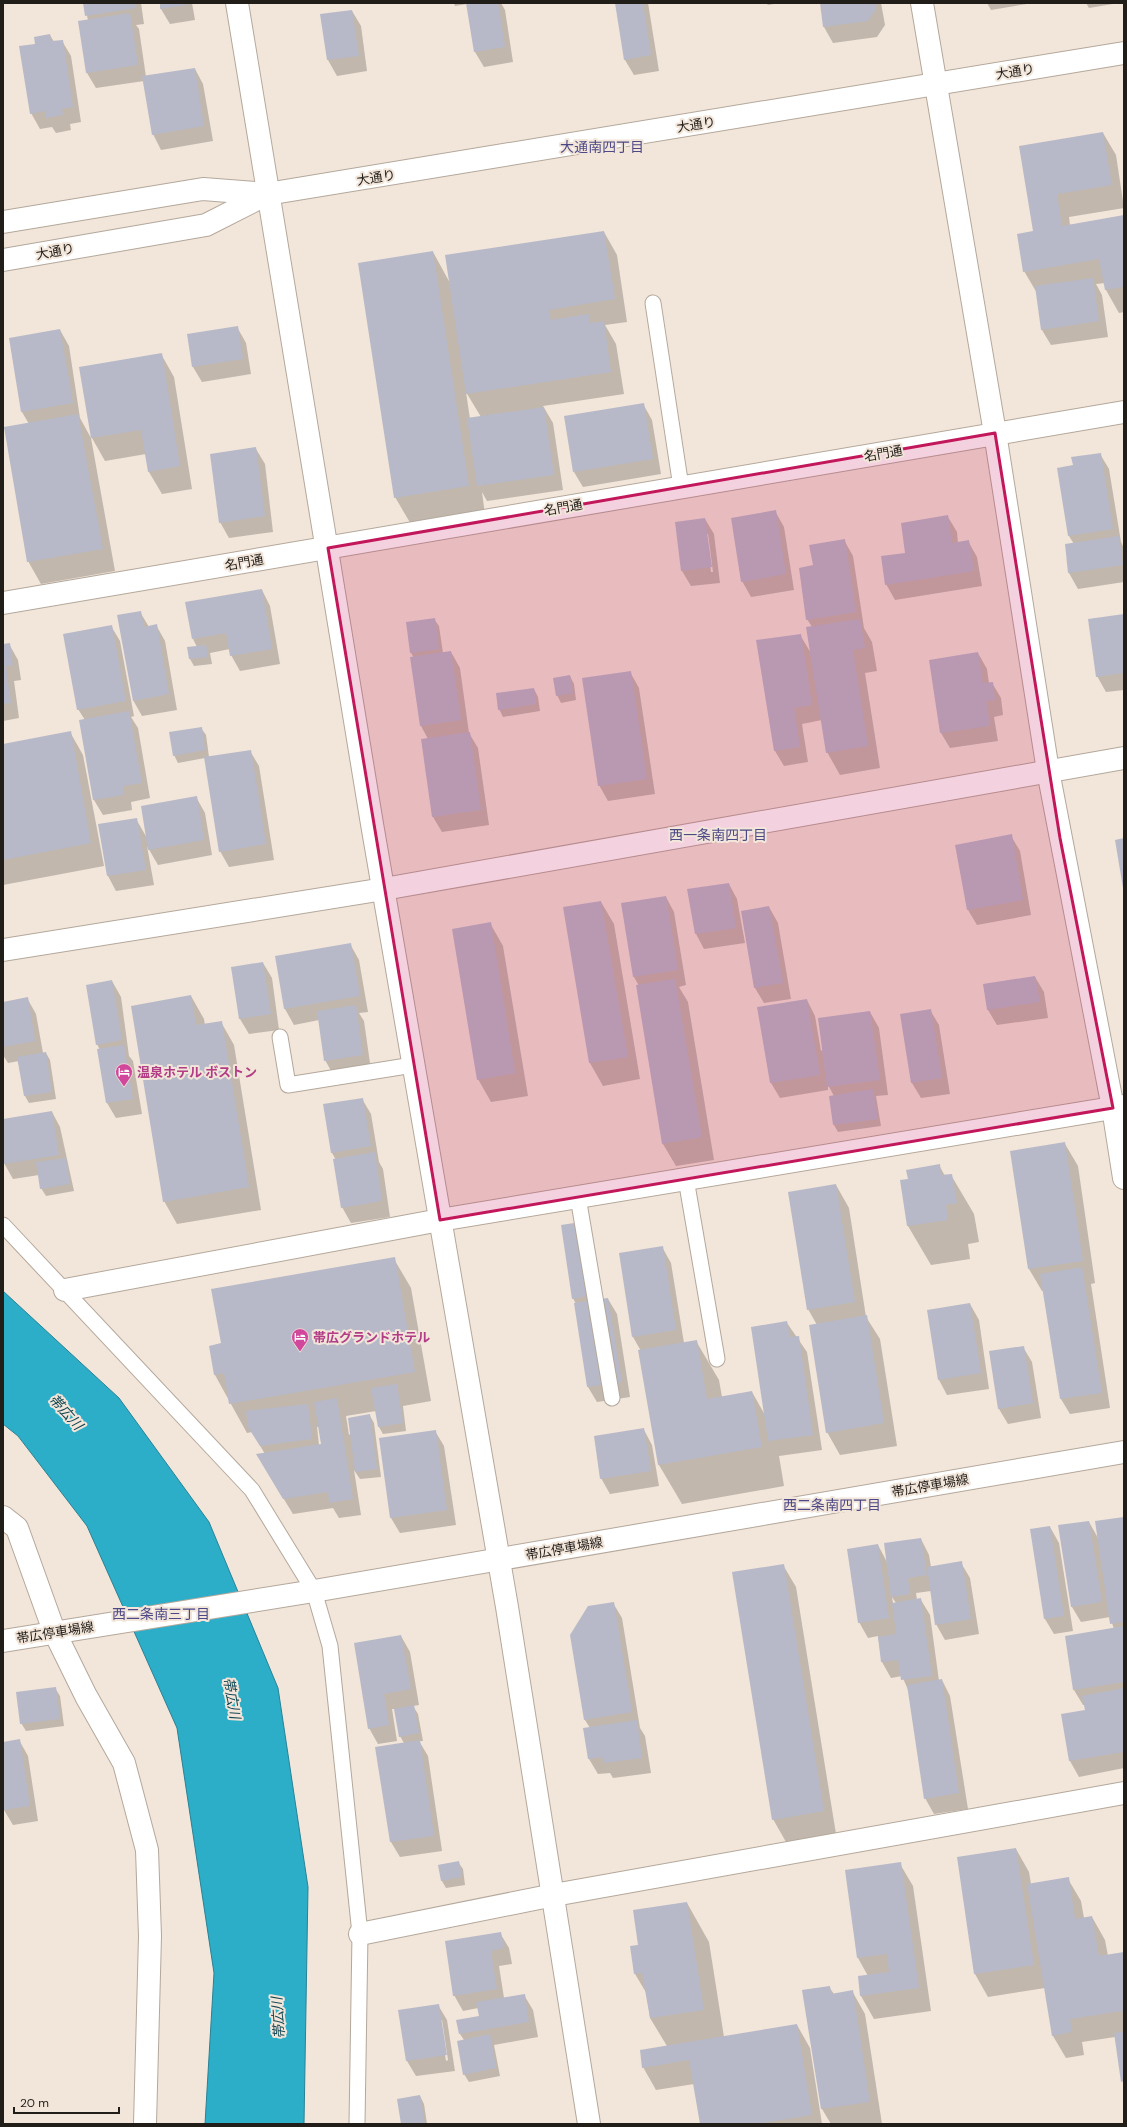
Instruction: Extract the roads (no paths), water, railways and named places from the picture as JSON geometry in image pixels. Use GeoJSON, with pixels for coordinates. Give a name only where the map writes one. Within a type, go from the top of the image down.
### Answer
{"type":"FeatureCollection","features":[{"type":"Feature","properties":{"kind":"main road"},"geometry":{"type":"LineString","coordinates":[[236,3],[258,125],[267,194],[328,548],[413,1065],[500,1559],[589,2124]]}},
{"type":"Feature","properties":{"kind":"main road"},"geometry":{"type":"LineString","coordinates":[[922,3],[995,433],[1048,771],[1118,1107],[1124,1178]]}},
{"type":"Feature","properties":{"kind":"main road","name":"大通り"},"geometry":{"type":"LineString","coordinates":[[3,222],[203,189],[267,194],[1124,53]]}},
{"type":"Feature","properties":{"kind":"main road","name":"大通り"},"geometry":{"type":"LineString","coordinates":[[3,260],[206,225],[267,194]]}},
{"type":"Feature","properties":{"kind":"main road","name":"名門通"},"geometry":{"type":"LineString","coordinates":[[3,603],[1124,412]]}},
{"type":"Feature","properties":{"kind":"main road"},"geometry":{"type":"LineString","coordinates":[[3,950],[384,889],[1124,758]]}},
{"type":"Feature","properties":{"kind":"main road"},"geometry":{"type":"LineString","coordinates":[[65,1290],[440,1220],[1118,1107]]}},
{"type":"Feature","properties":{"kind":"main road","name":"帯広停車場線"},"geometry":{"type":"LineString","coordinates":[[3,1641],[54,1631],[96,1626],[314,1591],[1124,1452]]}},
{"type":"Feature","properties":{"kind":"main road"},"geometry":{"type":"LineString","coordinates":[[3,1517],[17,1528],[54,1631],[86,1696],[124,1763],[147,1850],[150,1936],[146,2124]]}},
{"type":"Feature","properties":{"kind":"main road"},"geometry":{"type":"LineString","coordinates":[[360,1934],[554,1895],[1124,1793]]}},
{"type":"Feature","properties":{"kind":"lane"},"geometry":{"type":"LineString","coordinates":[[653,303],[681,487]]}},
{"type":"Feature","properties":{"kind":"lane"},"geometry":{"type":"LineString","coordinates":[[280,1037],[288,1085],[413,1065]]}},
{"type":"Feature","properties":{"kind":"lane"},"geometry":{"type":"LineString","coordinates":[[686,1179],[717,1359]]}},
{"type":"Feature","properties":{"kind":"lane"},"geometry":{"type":"LineString","coordinates":[[578,1197],[612,1398]]}},
{"type":"Feature","properties":{"kind":"lane"},"geometry":{"type":"LineString","coordinates":[[3,1225],[252,1490],[314,1591],[330,1646],[360,1934],[357,2124]]}},
{"type":"Feature","properties":{"kind":"water","name":"帯広川"},"geometry":{"type":"Polygon","coordinates":[[[3,1291],[119,1398],[209,1522],[278,1688],[308,1887],[304,2124],[205,2124],[214,1973],[177,1728],[87,1526],[18,1436],[3,1424],[3,1291]]]}},
{"type":"Feature","properties":{"kind":"place","name":"温泉ホテル ボストン"},"geometry":{"type":"Point","coordinates":[124,1087]}},
{"type":"Feature","properties":{"kind":"place","name":"帯広グランドホテル"},"geometry":{"type":"Point","coordinates":[300,1352]}},
{"type":"Feature","properties":{"kind":"district","name":"大通南四丁目"},"geometry":{"type":"Point","coordinates":[602,147]}},
{"type":"Feature","properties":{"kind":"district","name":"西一条南四丁目"},"geometry":{"type":"Point","coordinates":[718,835]}},
{"type":"Feature","properties":{"kind":"district","name":"西二条南四丁目"},"geometry":{"type":"Point","coordinates":[832,1505]}},
{"type":"Feature","properties":{"kind":"district","name":"西二条南三丁目"},"geometry":{"type":"Point","coordinates":[161,1614]}}]}
